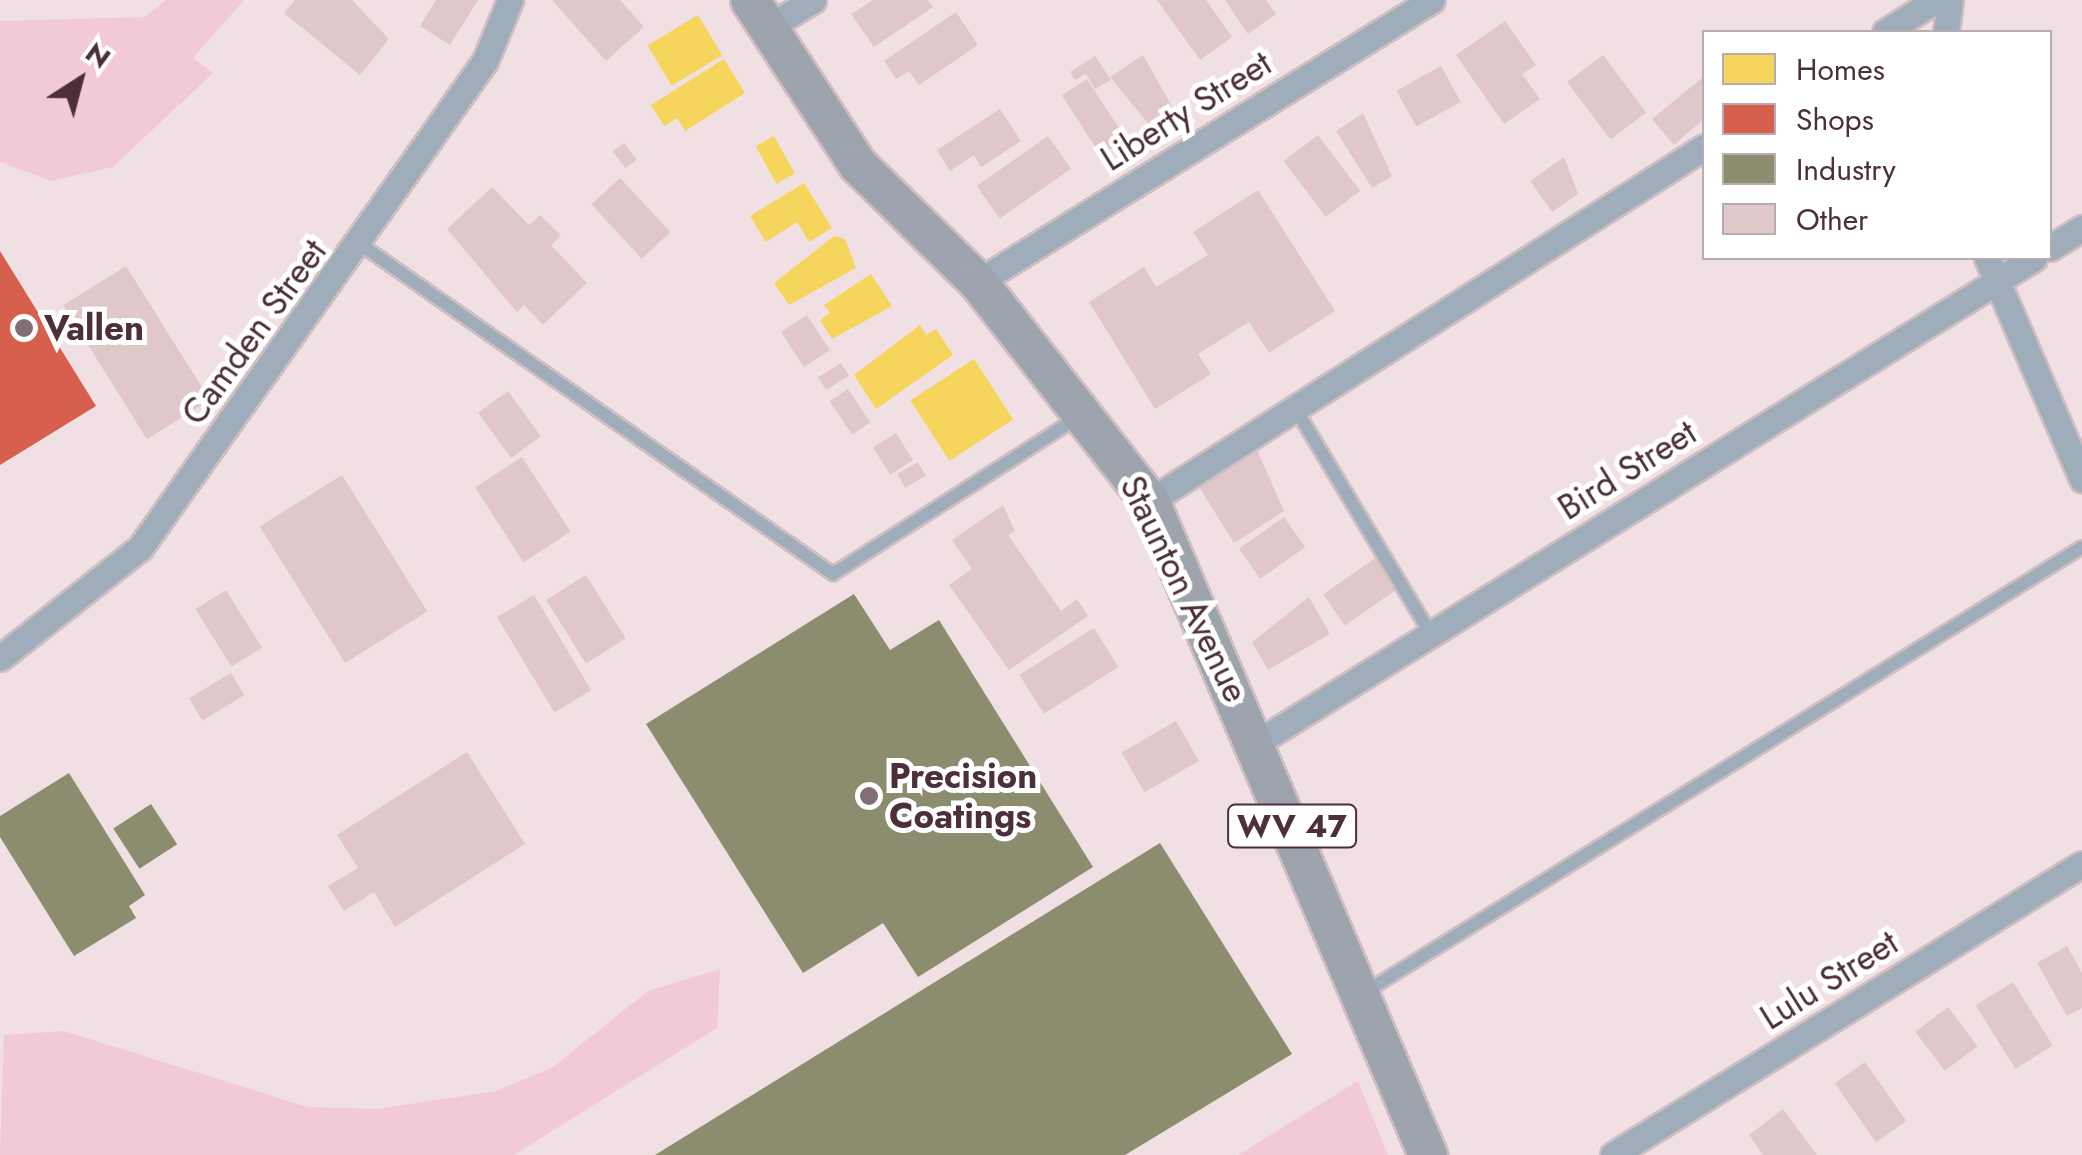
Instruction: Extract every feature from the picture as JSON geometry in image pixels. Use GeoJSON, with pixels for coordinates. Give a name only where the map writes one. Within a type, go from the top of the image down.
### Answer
{"type":"FeatureCollection","features":[{"type":"Feature","properties":{"kind":"main road","name":"Staunton Avenue"},"geometry":{"type":"LineString","coordinates":[[758,14],[858,165],[978,282],[1087,412],[1150,501],[1258,742],[1428,1155]]}},
{"type":"Feature","properties":{"kind":"street","name":"Camden Street"},"geometry":{"type":"LineString","coordinates":[[0,658],[140,548],[360,244],[485,62],[510,0]]}},
{"type":"Feature","properties":{"kind":"street"},"geometry":{"type":"LineString","coordinates":[[758,14],[812,0]]}},
{"type":"Feature","properties":{"kind":"street","name":"Liberty Street"},"geometry":{"type":"LineString","coordinates":[[978,282],[1432,0]]}},
{"type":"Feature","properties":{"kind":"street"},"geometry":{"type":"LineString","coordinates":[[1888,30],[1936,0]]}},
{"type":"Feature","properties":{"kind":"street"},"geometry":{"type":"LineString","coordinates":[[1946,30],[1950,0]]}},
{"type":"Feature","properties":{"kind":"street"},"geometry":{"type":"LineString","coordinates":[[1150,501],[1702,148]]}},
{"type":"Feature","properties":{"kind":"street"},"geometry":{"type":"LineString","coordinates":[[2052,247],[2082,228]]}},
{"type":"Feature","properties":{"kind":"street","name":"Bird Street"},"geometry":{"type":"LineString","coordinates":[[1258,742],[1992,269],[2026,260]]}},
{"type":"Feature","properties":{"kind":"street"},"geometry":{"type":"LineString","coordinates":[[1992,269],[2082,479]]}},
{"type":"Feature","properties":{"kind":"street","name":"Lulu Street"},"geometry":{"type":"LineString","coordinates":[[1612,1155],[2082,864]]}},
{"type":"Feature","properties":{"kind":"lane"},"geometry":{"type":"LineString","coordinates":[[360,244],[833,574],[1087,412]]}},
{"type":"Feature","properties":{"kind":"lane"},"geometry":{"type":"LineString","coordinates":[[1296,408],[1431,634]]}},
{"type":"Feature","properties":{"kind":"lane"},"geometry":{"type":"LineString","coordinates":[[1362,994],[2082,547]]}},
{"type":"Feature","properties":{"kind":"shaded area"},"geometry":{"type":"Polygon","coordinates":[[[166,0],[244,0],[193,58],[213,73],[113,167],[51,181],[0,162],[0,21],[145,17],[166,0]]]}},
{"type":"Feature","properties":{"kind":"shaded area"},"geometry":{"type":"Polygon","coordinates":[[[720,969],[717,1028],[514,1155],[0,1155],[4,1035],[64,1031],[308,1107],[377,1109],[496,1091],[553,1067],[648,991],[720,969]]]}},
{"type":"Feature","properties":{"kind":"shaded area"},"geometry":{"type":"Polygon","coordinates":[[[1358,1081],[1388,1155],[1238,1155],[1358,1081]]]}},
{"type":"Feature","properties":{"kind":"building: Homes"},"geometry":{"type":"Polygon","coordinates":[[[698,15],[722,55],[672,86],[647,45],[698,15]]]}},
{"type":"Feature","properties":{"kind":"building: Homes"},"geometry":{"type":"Polygon","coordinates":[[[724,59],[745,93],[685,131],[677,118],[664,126],[651,105],[724,59]]]}},
{"type":"Feature","properties":{"kind":"building: Homes"},"geometry":{"type":"Polygon","coordinates":[[[774,136],[795,174],[776,184],[756,146],[774,136]]]}},
{"type":"Feature","properties":{"kind":"building: Homes"},"geometry":{"type":"Polygon","coordinates":[[[804,183],[832,228],[809,242],[797,222],[766,242],[750,216],[804,183]]]}},
{"type":"Feature","properties":{"kind":"building: Homes"},"geometry":{"type":"Polygon","coordinates":[[[834,236],[845,239],[856,268],[789,305],[774,283],[834,236]]]}},
{"type":"Feature","properties":{"kind":"building: Homes"},"geometry":{"type":"Polygon","coordinates":[[[871,274],[892,306],[832,339],[820,320],[830,313],[824,305],[871,274]]]}},
{"type":"Feature","properties":{"kind":"building: Homes"},"geometry":{"type":"Polygon","coordinates":[[[920,325],[926,335],[936,329],[953,355],[876,409],[854,375],[920,325]]]}},
{"type":"Feature","properties":{"kind":"building: Homes"},"geometry":{"type":"Polygon","coordinates":[[[974,359],[1013,419],[949,461],[910,400],[974,359]]]}},
{"type":"Feature","properties":{"kind":"building: Shops","name":"Vallen"},"geometry":{"type":"Polygon","coordinates":[[[0,251],[96,406],[0,465],[0,251]]]}},
{"type":"Feature","properties":{"kind":"building: Industry","name":"Precision Coatings"},"geometry":{"type":"Polygon","coordinates":[[[854,594],[890,650],[939,620],[1093,867],[918,977],[883,923],[803,973],[646,724],[854,594]]]}},
{"type":"Feature","properties":{"kind":"building: Industry"},"geometry":{"type":"Polygon","coordinates":[[[69,773],[145,895],[129,906],[136,918],[74,956],[0,837],[0,816],[69,773]]]}},
{"type":"Feature","properties":{"kind":"building: Industry"},"geometry":{"type":"Polygon","coordinates":[[[151,804],[177,844],[139,869],[113,829],[151,804]]]}},
{"type":"Feature","properties":{"kind":"building: Industry"},"geometry":{"type":"Polygon","coordinates":[[[1160,843],[1292,1054],[1125,1155],[655,1155],[1160,843]]]}},
{"type":"Feature","properties":{"kind":"building: Other"},"geometry":{"type":"Polygon","coordinates":[[[295,0],[352,0],[389,39],[360,75],[284,13],[295,0]]]}},
{"type":"Feature","properties":{"kind":"building: Other"},"geometry":{"type":"Polygon","coordinates":[[[436,0],[478,0],[450,45],[420,26],[436,0]]]}},
{"type":"Feature","properties":{"kind":"building: Other"},"geometry":{"type":"Polygon","coordinates":[[[552,0],[620,0],[644,27],[606,61],[552,0]]]}},
{"type":"Feature","properties":{"kind":"building: Other"},"geometry":{"type":"Polygon","coordinates":[[[873,0],[928,0],[933,7],[874,47],[851,14],[873,0]]]}},
{"type":"Feature","properties":{"kind":"building: Other"},"geometry":{"type":"Polygon","coordinates":[[[1157,0],[1206,0],[1232,37],[1200,60],[1157,0]]]}},
{"type":"Feature","properties":{"kind":"building: Other"},"geometry":{"type":"Polygon","coordinates":[[[1225,0],[1266,0],[1276,14],[1248,34],[1225,0]]]}},
{"type":"Feature","properties":{"kind":"building: Other"},"geometry":{"type":"Polygon","coordinates":[[[956,12],[978,45],[919,85],[909,71],[896,79],[884,61],[956,12]]]}},
{"type":"Feature","properties":{"kind":"building: Other"},"geometry":{"type":"Polygon","coordinates":[[[1505,21],[1536,65],[1522,74],[1540,99],[1504,124],[1456,55],[1505,21]]]}},
{"type":"Feature","properties":{"kind":"building: Other"},"geometry":{"type":"Polygon","coordinates":[[[1143,55],[1175,112],[1151,127],[1110,77],[1143,55]]]}},
{"type":"Feature","properties":{"kind":"building: Other"},"geometry":{"type":"Polygon","coordinates":[[[1603,55],[1646,113],[1610,140],[1567,82],[1603,55]]]}},
{"type":"Feature","properties":{"kind":"building: Other"},"geometry":{"type":"Polygon","coordinates":[[[1095,56],[1111,80],[1095,89],[1086,74],[1075,80],[1070,72],[1095,56]]]}},
{"type":"Feature","properties":{"kind":"building: Other"},"geometry":{"type":"Polygon","coordinates":[[[1441,66],[1461,102],[1416,127],[1396,91],[1441,66]]]}},
{"type":"Feature","properties":{"kind":"building: Other"},"geometry":{"type":"Polygon","coordinates":[[[1702,78],[1702,121],[1674,145],[1652,119],[1702,78]]]}},
{"type":"Feature","properties":{"kind":"building: Other"},"geometry":{"type":"Polygon","coordinates":[[[1087,79],[1126,139],[1101,156],[1062,95],[1087,79]]]}},
{"type":"Feature","properties":{"kind":"building: Other"},"geometry":{"type":"Polygon","coordinates":[[[1000,109],[1021,141],[981,167],[974,155],[950,171],[937,150],[1000,109]]]}},
{"type":"Feature","properties":{"kind":"building: Other"},"geometry":{"type":"Polygon","coordinates":[[[1363,113],[1392,176],[1372,188],[1336,131],[1363,113]]]}},
{"type":"Feature","properties":{"kind":"building: Other"},"geometry":{"type":"Polygon","coordinates":[[[1318,135],[1360,191],[1326,217],[1284,161],[1318,135]]]}},
{"type":"Feature","properties":{"kind":"building: Other"},"geometry":{"type":"Polygon","coordinates":[[[1048,136],[1071,169],[1000,219],[977,186],[1048,136]]]}},
{"type":"Feature","properties":{"kind":"building: Other"},"geometry":{"type":"Polygon","coordinates":[[[624,143],[637,160],[625,168],[613,151],[624,143]]]}},
{"type":"Feature","properties":{"kind":"building: Other"},"geometry":{"type":"Polygon","coordinates":[[[1564,157],[1578,194],[1552,212],[1530,181],[1564,157]]]}},
{"type":"Feature","properties":{"kind":"building: Other"},"geometry":{"type":"Polygon","coordinates":[[[620,178],[670,232],[642,259],[591,205],[620,178]]]}},
{"type":"Feature","properties":{"kind":"building: Other"},"geometry":{"type":"Polygon","coordinates":[[[492,187],[529,225],[540,215],[561,235],[551,245],[587,283],[543,325],[524,305],[517,312],[447,229],[492,187]]]}},
{"type":"Feature","properties":{"kind":"building: Other"},"geometry":{"type":"Polygon","coordinates":[[[1258,190],[1335,311],[1269,353],[1249,322],[1198,354],[1211,374],[1155,409],[1089,302],[1144,267],[1156,287],[1208,255],[1193,232],[1258,190]]]}},
{"type":"Feature","properties":{"kind":"building: Other"},"geometry":{"type":"Polygon","coordinates":[[[126,266],[210,400],[147,439],[63,305],[126,266]]]}},
{"type":"Feature","properties":{"kind":"building: Other"},"geometry":{"type":"Polygon","coordinates":[[[807,315],[830,350],[804,367],[781,332],[807,315]]]}},
{"type":"Feature","properties":{"kind":"building: Other"},"geometry":{"type":"Polygon","coordinates":[[[841,363],[849,376],[826,390],[818,377],[841,363]]]}},
{"type":"Feature","properties":{"kind":"building: Other"},"geometry":{"type":"Polygon","coordinates":[[[848,389],[870,422],[852,434],[830,401],[848,389]]]}},
{"type":"Feature","properties":{"kind":"building: Other"},"geometry":{"type":"Polygon","coordinates":[[[508,391],[541,436],[511,458],[478,413],[508,391]]]}},
{"type":"Feature","properties":{"kind":"building: Other"},"geometry":{"type":"Polygon","coordinates":[[[896,433],[913,460],[890,474],[873,447],[896,433]]]}},
{"type":"Feature","properties":{"kind":"building: Other"},"geometry":{"type":"Polygon","coordinates":[[[1255,445],[1284,511],[1234,543],[1196,482],[1255,445]]]}},
{"type":"Feature","properties":{"kind":"building: Other"},"geometry":{"type":"Polygon","coordinates":[[[522,457],[570,532],[524,562],[475,487],[522,457]]]}},
{"type":"Feature","properties":{"kind":"building: Other"},"geometry":{"type":"Polygon","coordinates":[[[918,462],[926,476],[905,488],[897,474],[918,462]]]}},
{"type":"Feature","properties":{"kind":"building: Other"},"geometry":{"type":"Polygon","coordinates":[[[342,475],[427,612],[345,663],[260,526],[342,475]]]}},
{"type":"Feature","properties":{"kind":"building: Other"},"geometry":{"type":"Polygon","coordinates":[[[1003,505],[1015,531],[1008,535],[1061,611],[1077,599],[1088,616],[1009,670],[949,585],[972,569],[952,540],[1003,505]]]}},
{"type":"Feature","properties":{"kind":"building: Other"},"geometry":{"type":"Polygon","coordinates":[[[1284,517],[1305,547],[1260,579],[1239,549],[1284,517]]]}},
{"type":"Feature","properties":{"kind":"building: Other"},"geometry":{"type":"Polygon","coordinates":[[[1378,556],[1400,587],[1345,626],[1323,594],[1378,556]]]}},
{"type":"Feature","properties":{"kind":"building: Other"},"geometry":{"type":"Polygon","coordinates":[[[586,575],[626,639],[586,664],[546,600],[586,575]]]}},
{"type":"Feature","properties":{"kind":"building: Other"},"geometry":{"type":"Polygon","coordinates":[[[226,590],[262,648],[232,667],[195,609],[226,590]]]}},
{"type":"Feature","properties":{"kind":"building: Other"},"geometry":{"type":"Polygon","coordinates":[[[534,595],[591,690],[554,712],[497,617],[534,595]]]}},
{"type":"Feature","properties":{"kind":"building: Other"},"geometry":{"type":"Polygon","coordinates":[[[1309,597],[1330,634],[1268,670],[1252,642],[1309,597]]]}},
{"type":"Feature","properties":{"kind":"building: Other"},"geometry":{"type":"Polygon","coordinates":[[[1094,628],[1118,667],[1044,714],[1019,675],[1094,628]]]}},
{"type":"Feature","properties":{"kind":"building: Other"},"geometry":{"type":"Polygon","coordinates":[[[231,673],[244,695],[202,721],[189,698],[231,673]]]}},
{"type":"Feature","properties":{"kind":"building: Other"},"geometry":{"type":"Polygon","coordinates":[[[1176,721],[1199,761],[1144,792],[1121,752],[1176,721]]]}},
{"type":"Feature","properties":{"kind":"building: Other"},"geometry":{"type":"Polygon","coordinates":[[[467,752],[525,844],[395,927],[374,892],[344,911],[328,886],[358,868],[337,835],[467,752]]]}},
{"type":"Feature","properties":{"kind":"building: Other"},"geometry":{"type":"Polygon","coordinates":[[[2067,946],[2082,973],[2082,1008],[2067,1016],[2037,963],[2067,946]]]}},
{"type":"Feature","properties":{"kind":"building: Other"},"geometry":{"type":"Polygon","coordinates":[[[2013,982],[2053,1046],[2015,1069],[1976,1005],[2013,982]]]}},
{"type":"Feature","properties":{"kind":"building: Other"},"geometry":{"type":"Polygon","coordinates":[[[1948,1007],[1977,1046],[1945,1071],[1915,1032],[1948,1007]]]}},
{"type":"Feature","properties":{"kind":"building: Other"},"geometry":{"type":"Polygon","coordinates":[[[1865,1062],[1906,1121],[1876,1142],[1835,1083],[1865,1062]]]}},
{"type":"Feature","properties":{"kind":"building: Other"},"geometry":{"type":"Polygon","coordinates":[[[1783,1109],[1817,1155],[1763,1155],[1749,1135],[1783,1109]]]}},
{"type":"Feature","properties":{"kind":"place","name":"Vallen"},"geometry":{"type":"Point","coordinates":[24,328]}},
{"type":"Feature","properties":{"kind":"place","name":"Precision Coatings"},"geometry":{"type":"Point","coordinates":[869,796]}}]}
